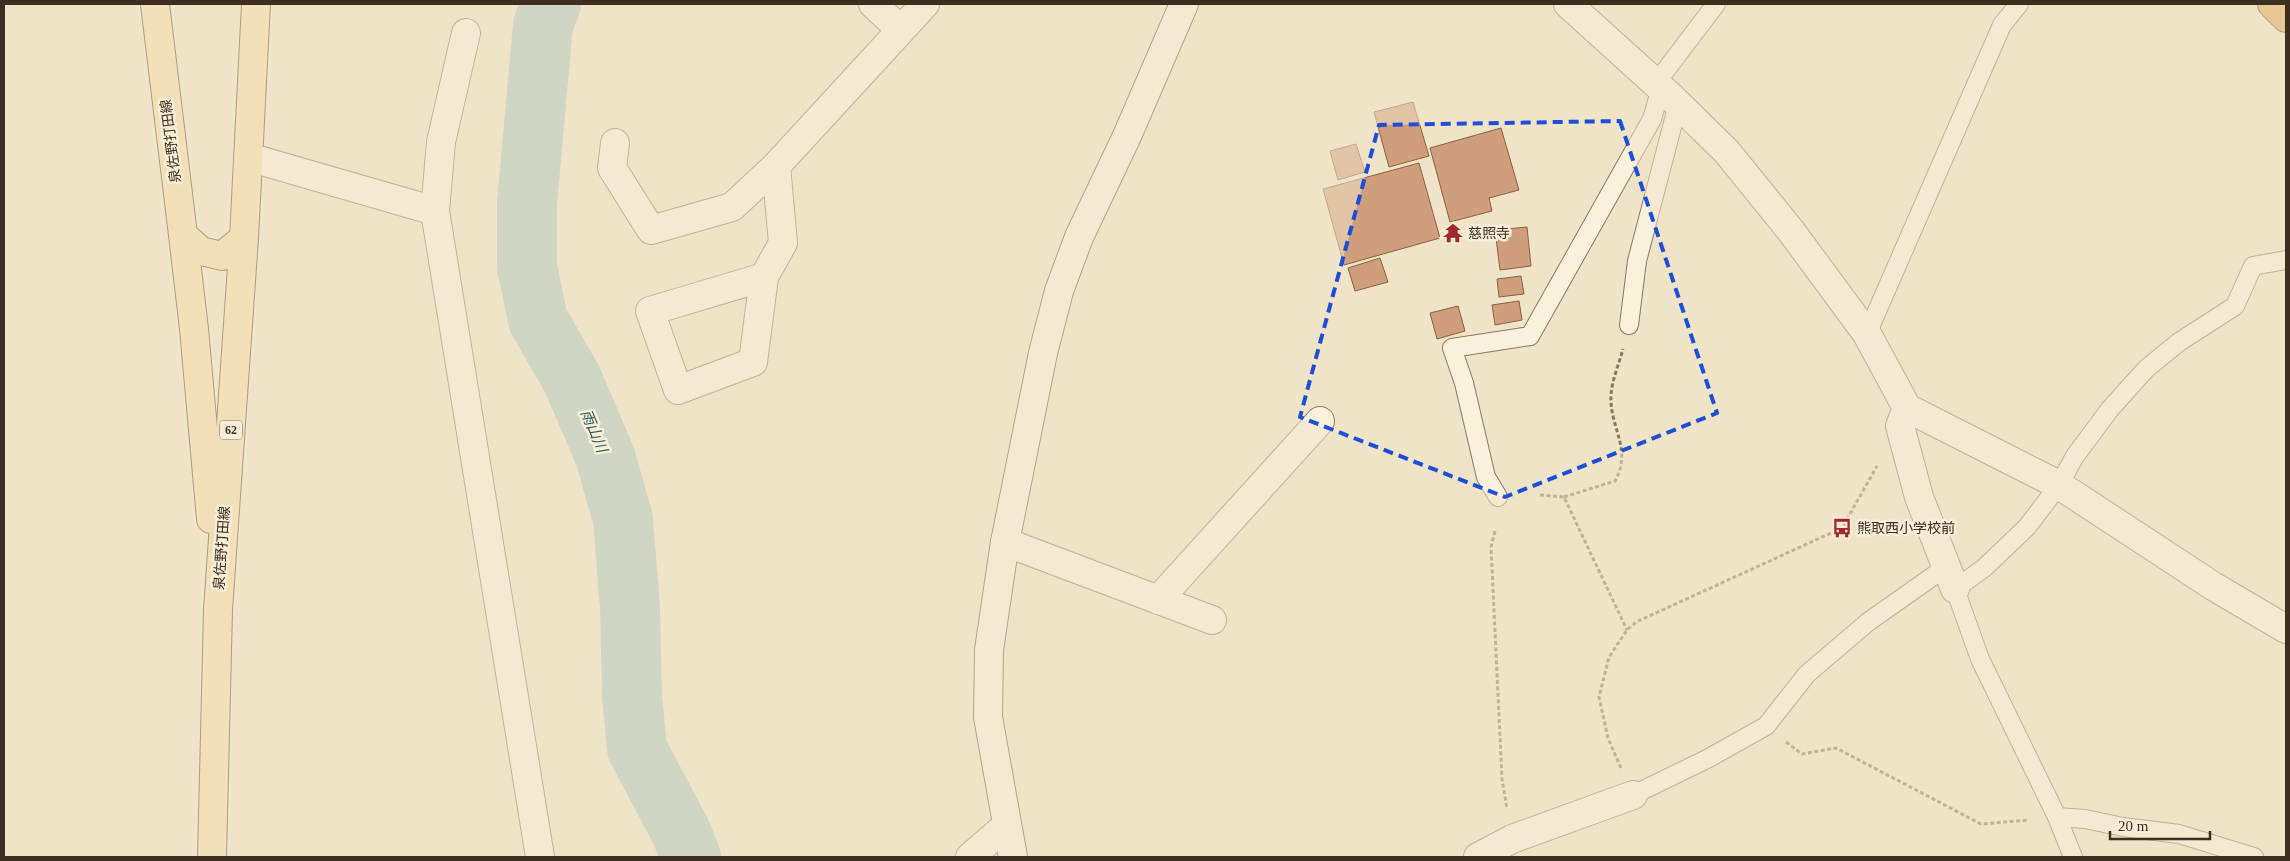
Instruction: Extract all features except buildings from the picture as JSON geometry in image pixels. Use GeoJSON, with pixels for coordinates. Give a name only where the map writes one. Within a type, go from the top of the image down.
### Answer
{"type":"FeatureCollection","features":[{"type":"Feature","properties":{"kind":"highway"},"geometry":{"type":"LineString","coordinates":[[2272,4],[2286,18]]}},
{"type":"Feature","properties":{"kind":"main road","name":"泉佐野打田線"},"geometry":{"type":"LineString","coordinates":[[155,4],[183,235]]}},
{"type":"Feature","properties":{"kind":"main road","name":"泉佐野打田線"},"geometry":{"type":"LineString","coordinates":[[212,857],[218,610],[244,238],[256,4]]}},
{"type":"Feature","properties":{"kind":"main road"},"geometry":{"type":"LineString","coordinates":[[183,235],[201,251],[222,256],[244,238]]}},
{"type":"Feature","properties":{"kind":"main road","name":"62"},"geometry":{"type":"LineString","coordinates":[[183,235],[196,349],[218,610]]}},
{"type":"Feature","properties":{"kind":"street"},"geometry":{"type":"LineString","coordinates":[[873,4],[902,30]]}},
{"type":"Feature","properties":{"kind":"street"},"geometry":{"type":"LineString","coordinates":[[615,143],[612,168],[651,230],[732,207],[776,166],[925,4]]}},
{"type":"Feature","properties":{"kind":"street"},"geometry":{"type":"LineString","coordinates":[[1013,857],[988,717],[989,650],[1005,542],[1043,353],[1059,291],[1079,237],[1127,136],[1184,4]]}},
{"type":"Feature","properties":{"kind":"street"},"geometry":{"type":"LineString","coordinates":[[1578,7],[1732,159],[1791,231],[1867,334],[1903,417],[1919,497],[1951,578]]}},
{"type":"Feature","properties":{"kind":"street"},"geometry":{"type":"LineString","coordinates":[[466,33],[441,142],[436,211],[540,857]]}},
{"type":"Feature","properties":{"kind":"street"},"geometry":{"type":"LineString","coordinates":[[248,157],[436,211]]}},
{"type":"Feature","properties":{"kind":"street"},"geometry":{"type":"LineString","coordinates":[[764,277],[650,311],[678,390],[753,362],[764,277],[783,243],[776,166]]}},
{"type":"Feature","properties":{"kind":"street"},"geometry":{"type":"LineString","coordinates":[[1903,417],[2059,486],[2213,586],[2286,629]]}},
{"type":"Feature","properties":{"kind":"street"},"geometry":{"type":"LineString","coordinates":[[1158,600],[1320,421]]}},
{"type":"Feature","properties":{"kind":"street"},"geometry":{"type":"LineString","coordinates":[[1005,542],[1212,620]]}},
{"type":"Feature","properties":{"kind":"street"},"geometry":{"type":"LineString","coordinates":[[1478,857],[1512,839],[1633,795]]}},
{"type":"Feature","properties":{"kind":"street"},"geometry":{"type":"LineString","coordinates":[[970,857],[1007,825]]}},
{"type":"Feature","properties":{"kind":"lane"},"geometry":{"type":"LineString","coordinates":[[1498,498],[1486,477],[1464,383],[1452,348],[1530,336],[1716,4]]}},
{"type":"Feature","properties":{"kind":"lane"},"geometry":{"type":"LineString","coordinates":[[1867,334],[2002,26],[2019,4]]}},
{"type":"Feature","properties":{"kind":"lane"},"geometry":{"type":"LineString","coordinates":[[1629,325],[1637,261],[1665,92]]}},
{"type":"Feature","properties":{"kind":"lane"},"geometry":{"type":"LineString","coordinates":[[1633,795],[1707,759],[1766,726],[1808,674],[1868,622],[1951,578],[1984,568],[2027,527],[2059,486],[2075,456],[2104,417],[2146,369],[2179,342],[2236,306],[2253,266],[2286,260]]}},
{"type":"Feature","properties":{"kind":"lane"},"geometry":{"type":"LineString","coordinates":[[1951,578],[1980,659],[2057,818],[2073,857]]}},
{"type":"Feature","properties":{"kind":"lane"},"geometry":{"type":"LineString","coordinates":[[2057,818],[2085,820],[2179,834],[2254,857]]}},
{"type":"Feature","properties":{"kind":"path"},"geometry":{"type":"LineString","coordinates":[[1540,495],[1564,497],[1615,481],[1621,470],[1623,457],[1612,410],[1611,394],[1629,325]]}},
{"type":"Feature","properties":{"kind":"path"},"geometry":{"type":"LineString","coordinates":[[1633,795],[1608,738],[1598,697],[1609,657],[1627,630],[1636,622],[1842,528],[1903,417]]}},
{"type":"Feature","properties":{"kind":"path"},"geometry":{"type":"LineString","coordinates":[[1564,497],[1627,630]]}},
{"type":"Feature","properties":{"kind":"path"},"geometry":{"type":"LineString","coordinates":[[1495,532],[1490,547],[1502,779],[1512,839]]}},
{"type":"Feature","properties":{"kind":"path"},"geometry":{"type":"LineString","coordinates":[[1766,726],[1802,754],[1836,748],[1981,824],[2057,818]]}},
{"type":"Feature","properties":{"kind":"highlighted area"},"geometry":{"type":"Polygon","coordinates":[[[1620,121],[1717,413],[1505,497],[1300,417],[1379,125],[1620,121]]]}},
{"type":"Feature","properties":{"kind":"waterway","name":"雨山川"},"geometry":{"type":"LineString","coordinates":[[551,4],[543,25],[527,203],[527,267],[538,320],[572,379],[605,456],[623,519],[630,608],[632,695],[637,749],[681,832],[691,857]]}},
{"type":"Feature","properties":{"kind":"place","name":"慈照寺"},"geometry":{"type":"Point","coordinates":[1453,233]}},
{"type":"Feature","properties":{"kind":"place","name":"熊取西小学校前"},"geometry":{"type":"Point","coordinates":[1842,528]}}]}
